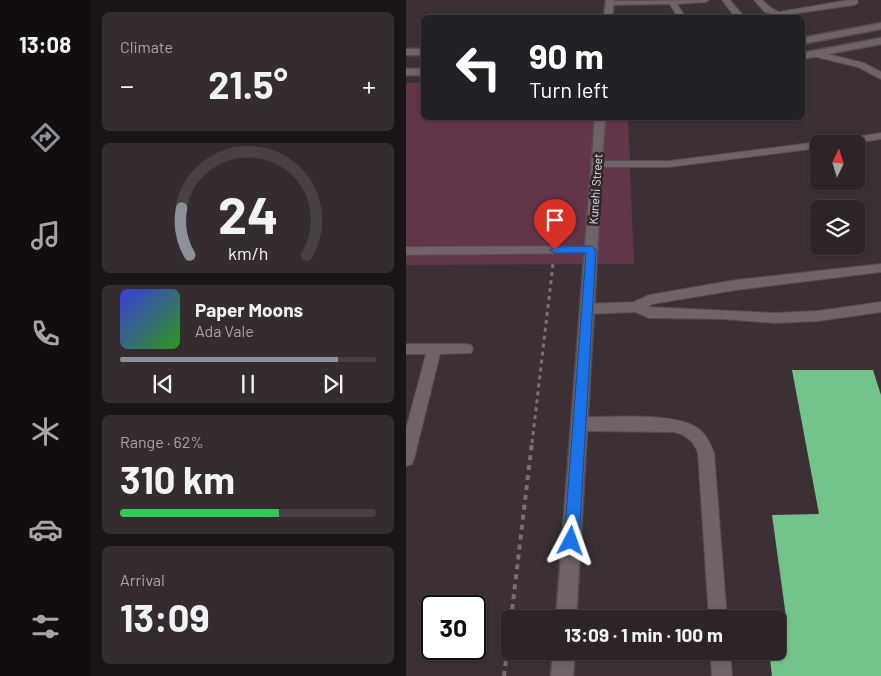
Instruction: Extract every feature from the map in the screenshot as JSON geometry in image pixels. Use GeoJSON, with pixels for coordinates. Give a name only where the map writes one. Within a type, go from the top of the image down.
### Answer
{"type":"FeatureCollection","features":[{"type":"Feature","properties":{"kind":"street"},"geometry":{"type":"LineString","coordinates":[[608,15],[610,1]]}},
{"type":"Feature","properties":{"kind":"street"},"geometry":{"type":"LineString","coordinates":[[805,40],[881,26]]}},
{"type":"Feature","properties":{"kind":"street"},"geometry":{"type":"LineString","coordinates":[[805,56],[881,41]]}},
{"type":"Feature","properties":{"kind":"street"},"geometry":{"type":"LineString","coordinates":[[406,52],[421,52]]}},
{"type":"Feature","properties":{"kind":"street"},"geometry":{"type":"LineString","coordinates":[[406,72],[421,72]]}},
{"type":"Feature","properties":{"kind":"street","name":"Kunehi Street"},"geometry":{"type":"LineString","coordinates":[[567,610],[600,120]]}},
{"type":"Feature","properties":{"kind":"street"},"geometry":{"type":"LineString","coordinates":[[562,676],[563,660]]}},
{"type":"Feature","properties":{"kind":"lane"},"geometry":{"type":"LineString","coordinates":[[610,1],[672,2],[705,0]]}},
{"type":"Feature","properties":{"kind":"lane"},"geometry":{"type":"LineString","coordinates":[[726,0],[739,15]]}},
{"type":"Feature","properties":{"kind":"lane"},"geometry":{"type":"LineString","coordinates":[[758,0],[768,10],[778,14],[854,2],[853,0]]}},
{"type":"Feature","properties":{"kind":"lane"},"geometry":{"type":"LineString","coordinates":[[777,4],[785,7],[826,0]]}},
{"type":"Feature","properties":{"kind":"lane"},"geometry":{"type":"LineString","coordinates":[[672,2],[680,15]]}},
{"type":"Feature","properties":{"kind":"lane"},"geometry":{"type":"LineString","coordinates":[[722,11],[735,10]]}},
{"type":"Feature","properties":{"kind":"lane"},"geometry":{"type":"LineString","coordinates":[[687,15],[693,14]]}},
{"type":"Feature","properties":{"kind":"lane"},"geometry":{"type":"LineString","coordinates":[[815,54],[861,65],[881,76]]}},
{"type":"Feature","properties":{"kind":"lane"},"geometry":{"type":"LineString","coordinates":[[865,138],[881,136]]}},
{"type":"Feature","properties":{"kind":"lane"},"geometry":{"type":"LineString","coordinates":[[597,164],[668,164],[810,146]]}},
{"type":"Feature","properties":{"kind":"lane"},"geometry":{"type":"LineString","coordinates":[[406,251],[591,250]]}},
{"type":"Feature","properties":{"kind":"lane"},"geometry":{"type":"LineString","coordinates":[[587,309],[636,307],[649,300],[736,285],[881,268]]}},
{"type":"Feature","properties":{"kind":"lane"},"geometry":{"type":"LineString","coordinates":[[636,307],[649,313],[723,314],[776,318],[818,316],[881,307]]}},
{"type":"Feature","properties":{"kind":"lane"},"geometry":{"type":"LineString","coordinates":[[406,349],[466,349]]}},
{"type":"Feature","properties":{"kind":"lane"},"geometry":{"type":"LineString","coordinates":[[406,459],[434,349]]}},
{"type":"Feature","properties":{"kind":"lane"},"geometry":{"type":"LineString","coordinates":[[579,424],[674,425],[685,428],[700,439],[706,453],[717,610]]}},
{"type":"Feature","properties":{"kind":"lane"},"geometry":{"type":"LineString","coordinates":[[721,660],[722,676]]}},
{"type":"Feature","properties":{"kind":"path"},"geometry":{"type":"LineString","coordinates":[[512,610],[555,250]]}},
{"type":"Feature","properties":{"kind":"path"},"geometry":{"type":"LineString","coordinates":[[504,676],[506,660]]}},
{"type":"Feature","properties":{"kind":"shaded area"},"geometry":{"type":"Polygon","coordinates":[[[406,83],[421,83],[421,120],[628,120],[634,264],[406,265],[406,83]]]}},
{"type":"Feature","properties":{"kind":"building"},"geometry":{"type":"Polygon","coordinates":[[[792,370],[873,370],[881,395],[881,676],[772,676],[770,660],[786,660],[786,610],[772,515],[819,514],[792,370]]]}},
{"type":"Feature","properties":{"kind":"route"},"geometry":{"type":"LineString","coordinates":[[555,250],[591,250],[571,541]]}}]}
